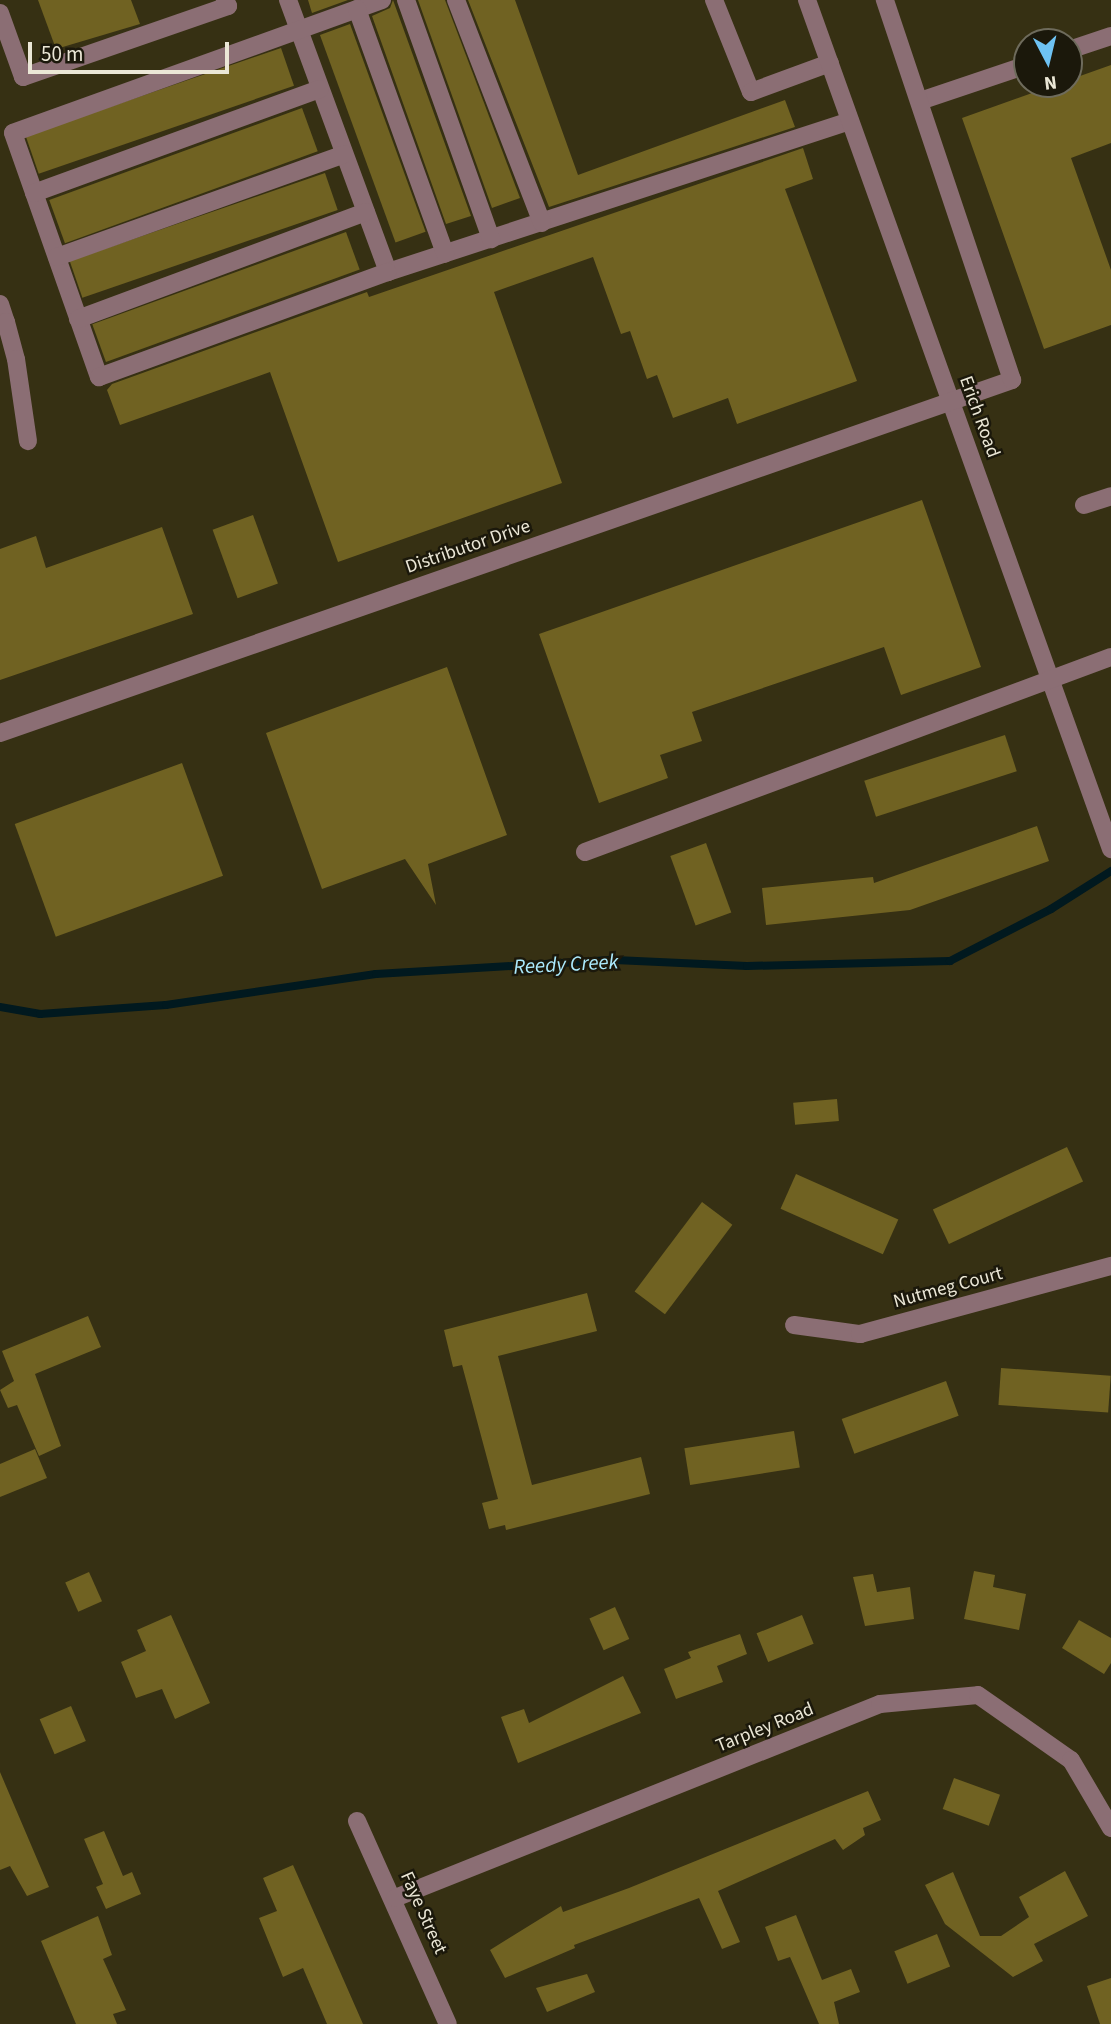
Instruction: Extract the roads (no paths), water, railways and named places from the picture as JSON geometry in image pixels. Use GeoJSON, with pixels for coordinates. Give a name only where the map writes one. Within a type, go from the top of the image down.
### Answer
{"type":"FeatureCollection","features":[{"type":"Feature","properties":{"kind":"street"},"geometry":{"type":"LineString","coordinates":[[0,13],[23,77],[228,6],[225,0]]}},
{"type":"Feature","properties":{"kind":"street"},"geometry":{"type":"LineString","coordinates":[[288,0],[388,272]]}},
{"type":"Feature","properties":{"kind":"street"},"geometry":{"type":"LineString","coordinates":[[382,0],[13,133],[99,377],[388,272],[850,121]]}},
{"type":"Feature","properties":{"kind":"street"},"geometry":{"type":"LineString","coordinates":[[406,0],[491,239]]}},
{"type":"Feature","properties":{"kind":"street"},"geometry":{"type":"LineString","coordinates":[[457,0],[542,223]]}},
{"type":"Feature","properties":{"kind":"street"},"geometry":{"type":"LineString","coordinates":[[714,0],[751,92],[830,63]]}},
{"type":"Feature","properties":{"kind":"street","name":"Erich Road"},"geometry":{"type":"LineString","coordinates":[[807,0],[1052,677],[1109,843]]}},
{"type":"Feature","properties":{"kind":"street"},"geometry":{"type":"LineString","coordinates":[[885,0],[920,102],[1013,70]]}},
{"type":"Feature","properties":{"kind":"street"},"geometry":{"type":"LineString","coordinates":[[358,9],[444,254]]}},
{"type":"Feature","properties":{"kind":"street"},"geometry":{"type":"LineString","coordinates":[[1083,45],[1111,36]]}},
{"type":"Feature","properties":{"kind":"street"},"geometry":{"type":"LineString","coordinates":[[34,193],[320,89]]}},
{"type":"Feature","properties":{"kind":"street","name":"Distributor Drive"},"geometry":{"type":"LineString","coordinates":[[0,733],[1012,380],[920,102]]}},
{"type":"Feature","properties":{"kind":"street"},"geometry":{"type":"LineString","coordinates":[[57,257],[344,154]]}},
{"type":"Feature","properties":{"kind":"street"},"geometry":{"type":"LineString","coordinates":[[78,319],[366,212]]}},
{"type":"Feature","properties":{"kind":"street"},"geometry":{"type":"LineString","coordinates":[[0,304],[28,441]]}},
{"type":"Feature","properties":{"kind":"street"},"geometry":{"type":"LineString","coordinates":[[1084,505],[1111,496]]}},
{"type":"Feature","properties":{"kind":"street"},"geometry":{"type":"LineString","coordinates":[[585,852],[1111,657]]}},
{"type":"Feature","properties":{"kind":"street","name":"Nutmeg Court"},"geometry":{"type":"LineString","coordinates":[[794,1325],[860,1334],[1111,1266]]}},
{"type":"Feature","properties":{"kind":"street","name":"Tarpley Road"},"geometry":{"type":"LineString","coordinates":[[395,1898],[880,1704],[978,1695],[1071,1760],[1111,1828]]}},
{"type":"Feature","properties":{"kind":"street","name":"Faye Street"},"geometry":{"type":"LineString","coordinates":[[357,1821],[395,1898],[448,2024]]}},
{"type":"Feature","properties":{"kind":"waterway","name":"Reedy Creek"},"geometry":{"type":"LineString","coordinates":[[0,1007],[40,1014],[166,1005],[376,974],[615,960],[747,966],[950,961],[1051,909],[1111,871]]}}]}
